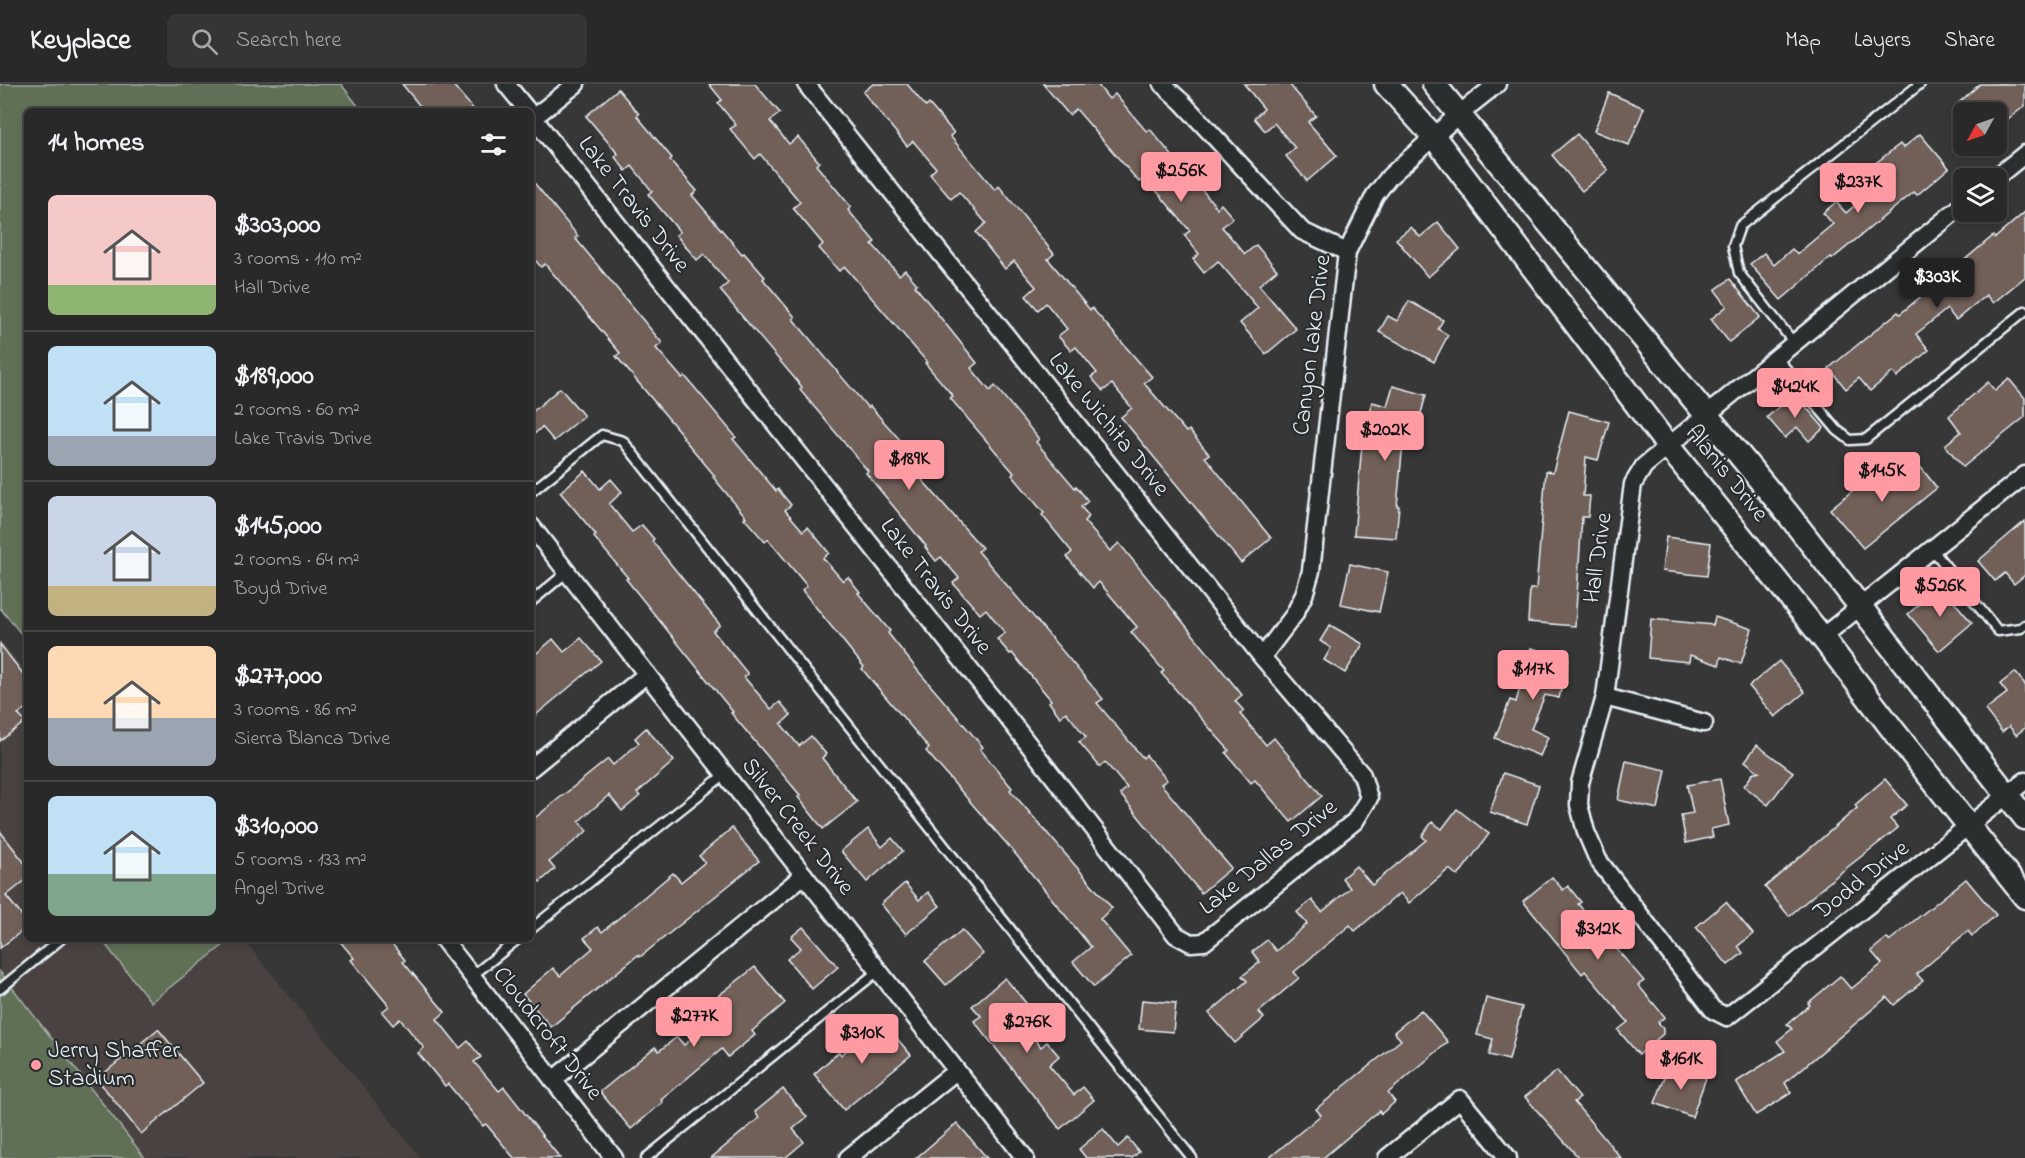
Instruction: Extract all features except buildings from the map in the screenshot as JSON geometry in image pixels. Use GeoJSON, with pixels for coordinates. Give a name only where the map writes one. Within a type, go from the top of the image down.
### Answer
{"type":"FeatureCollection","features":[{"type":"Feature","properties":{"kind":"main road","name":"Alanis Drive"},"geometry":{"type":"LineString","coordinates":[[1386,84],[1434,137],[1668,446],[1822,637],[2025,897]]}},
{"type":"Feature","properties":{"kind":"main road","name":"Alanis Drive"},"geometry":{"type":"LineString","coordinates":[[1434,84],[1788,514],[2025,818]]}},
{"type":"Feature","properties":{"kind":"street","name":"Lake Travis Drive"},"geometry":{"type":"LineString","coordinates":[[506,84],[526,108]]}},
{"type":"Feature","properties":{"kind":"street"},"geometry":{"type":"LineString","coordinates":[[534,112],[576,84]]}},
{"type":"Feature","properties":{"kind":"street","name":"Lake Wichita Drive"},"geometry":{"type":"LineString","coordinates":[[806,84],[1262,657],[1362,775],[1369,798]]}},
{"type":"Feature","properties":{"kind":"street"},"geometry":{"type":"LineString","coordinates":[[1162,84],[1182,102],[1302,231],[1347,252]]}},
{"type":"Feature","properties":{"kind":"street","name":"Canyon Lake Drive"},"geometry":{"type":"LineString","coordinates":[[1262,657],[1294,615],[1304,595],[1311,571],[1347,252],[1376,195],[1390,176],[1459,114],[1497,84]]}},
{"type":"Feature","properties":{"kind":"street","name":"Lake Travis Drive"},"geometry":{"type":"LineString","coordinates":[[534,118],[1176,935],[1191,943]]}},
{"type":"Feature","properties":{"kind":"street"},"geometry":{"type":"LineString","coordinates":[[2007,168],[2025,154]]}},
{"type":"Feature","properties":{"kind":"street","name":"Hall Drive"},"geometry":{"type":"LineString","coordinates":[[1727,1017],[1713,1010],[1598,860],[1586,832],[1579,805],[1580,783],[1605,697],[1633,484],[1644,466],[1953,213]]}},
{"type":"Feature","properties":{"kind":"street"},"geometry":{"type":"LineString","coordinates":[[1822,637],[2025,475]]}},
{"type":"Feature","properties":{"kind":"street","name":"Silver Creek Drive"},"geometry":{"type":"LineString","coordinates":[[534,530],[1025,1158]]}},
{"type":"Feature","properties":{"kind":"street"},"geometry":{"type":"LineString","coordinates":[[534,766],[647,675]]}},
{"type":"Feature","properties":{"kind":"street"},"geometry":{"type":"LineString","coordinates":[[1605,697],[1704,723]]}},
{"type":"Feature","properties":{"kind":"street","name":"Dodd Drive"},"geometry":{"type":"LineString","coordinates":[[1727,1017],[2025,781]]}},
{"type":"Feature","properties":{"kind":"street","name":"Lake Dallas Drive"},"geometry":{"type":"LineString","coordinates":[[1191,943],[1204,942],[1214,935],[1355,821],[1369,798]]}},
{"type":"Feature","properties":{"kind":"street"},"geometry":{"type":"LineString","coordinates":[[553,1080],[804,875]]}},
{"type":"Feature","properties":{"kind":"street","name":"Cloudcroft Drive"},"geometry":{"type":"LineString","coordinates":[[445,942],[614,1158]]}},
{"type":"Feature","properties":{"kind":"street"},"geometry":{"type":"LineString","coordinates":[[848,1158],[956,1071]]}},
{"type":"Feature","properties":{"kind":"street"},"geometry":{"type":"LineString","coordinates":[[1387,1158],[1460,1099],[1508,1158]]}},
{"type":"Feature","properties":{"kind":"lane"},"geometry":{"type":"LineString","coordinates":[[1794,343],[1739,273],[1733,246],[1740,226],[1920,84]]}},
{"type":"Feature","properties":{"kind":"lane"},"geometry":{"type":"LineString","coordinates":[[1777,357],[1837,430],[1850,440],[1866,439],[2025,311]]}},
{"type":"Feature","properties":{"kind":"lane"},"geometry":{"type":"LineString","coordinates":[[534,490],[602,435],[623,441],[1192,1158]]}},
{"type":"Feature","properties":{"kind":"lane"},"geometry":{"type":"LineString","coordinates":[[1932,549],[1998,631],[2021,628],[2025,625]]}},
{"type":"Feature","properties":{"kind":"lane"},"geometry":{"type":"LineString","coordinates":[[534,600],[567,572]]}},
{"type":"Feature","properties":{"kind":"lane"},"geometry":{"type":"LineString","coordinates":[[534,927],[725,774]]}},
{"type":"Feature","properties":{"kind":"lane"},"geometry":{"type":"LineString","coordinates":[[0,989],[57,942]]}},
{"type":"Feature","properties":{"kind":"lane"},"geometry":{"type":"LineString","coordinates":[[472,976],[514,942]]}},
{"type":"Feature","properties":{"kind":"lane"},"geometry":{"type":"LineString","coordinates":[[646,1158],[878,971]]}},
{"type":"Feature","properties":{"kind":"shaded area"},"geometry":{"type":"Polygon","coordinates":[[[0,640],[24,669],[24,942],[245,942],[421,1158],[0,1158],[0,640]]]}},
{"type":"Feature","properties":{"kind":"green space"},"geometry":{"type":"Polygon","coordinates":[[[0,84],[341,84],[360,108],[24,108],[24,637],[0,608],[0,84]]]}},
{"type":"Feature","properties":{"kind":"green space"},"geometry":{"type":"Polygon","coordinates":[[[103,942],[223,942],[225,944],[151,1002],[103,942]]]}},
{"type":"Feature","properties":{"kind":"green space","name":"Jerry Shaffer Stadium"},"geometry":{"type":"Polygon","coordinates":[[[0,972],[145,1158],[0,1158],[0,972]]]}},
{"type":"Feature","properties":{"kind":"place","name":"Jerry Shaffer Stadium"},"geometry":{"type":"Point","coordinates":[36,1065]}}]}
